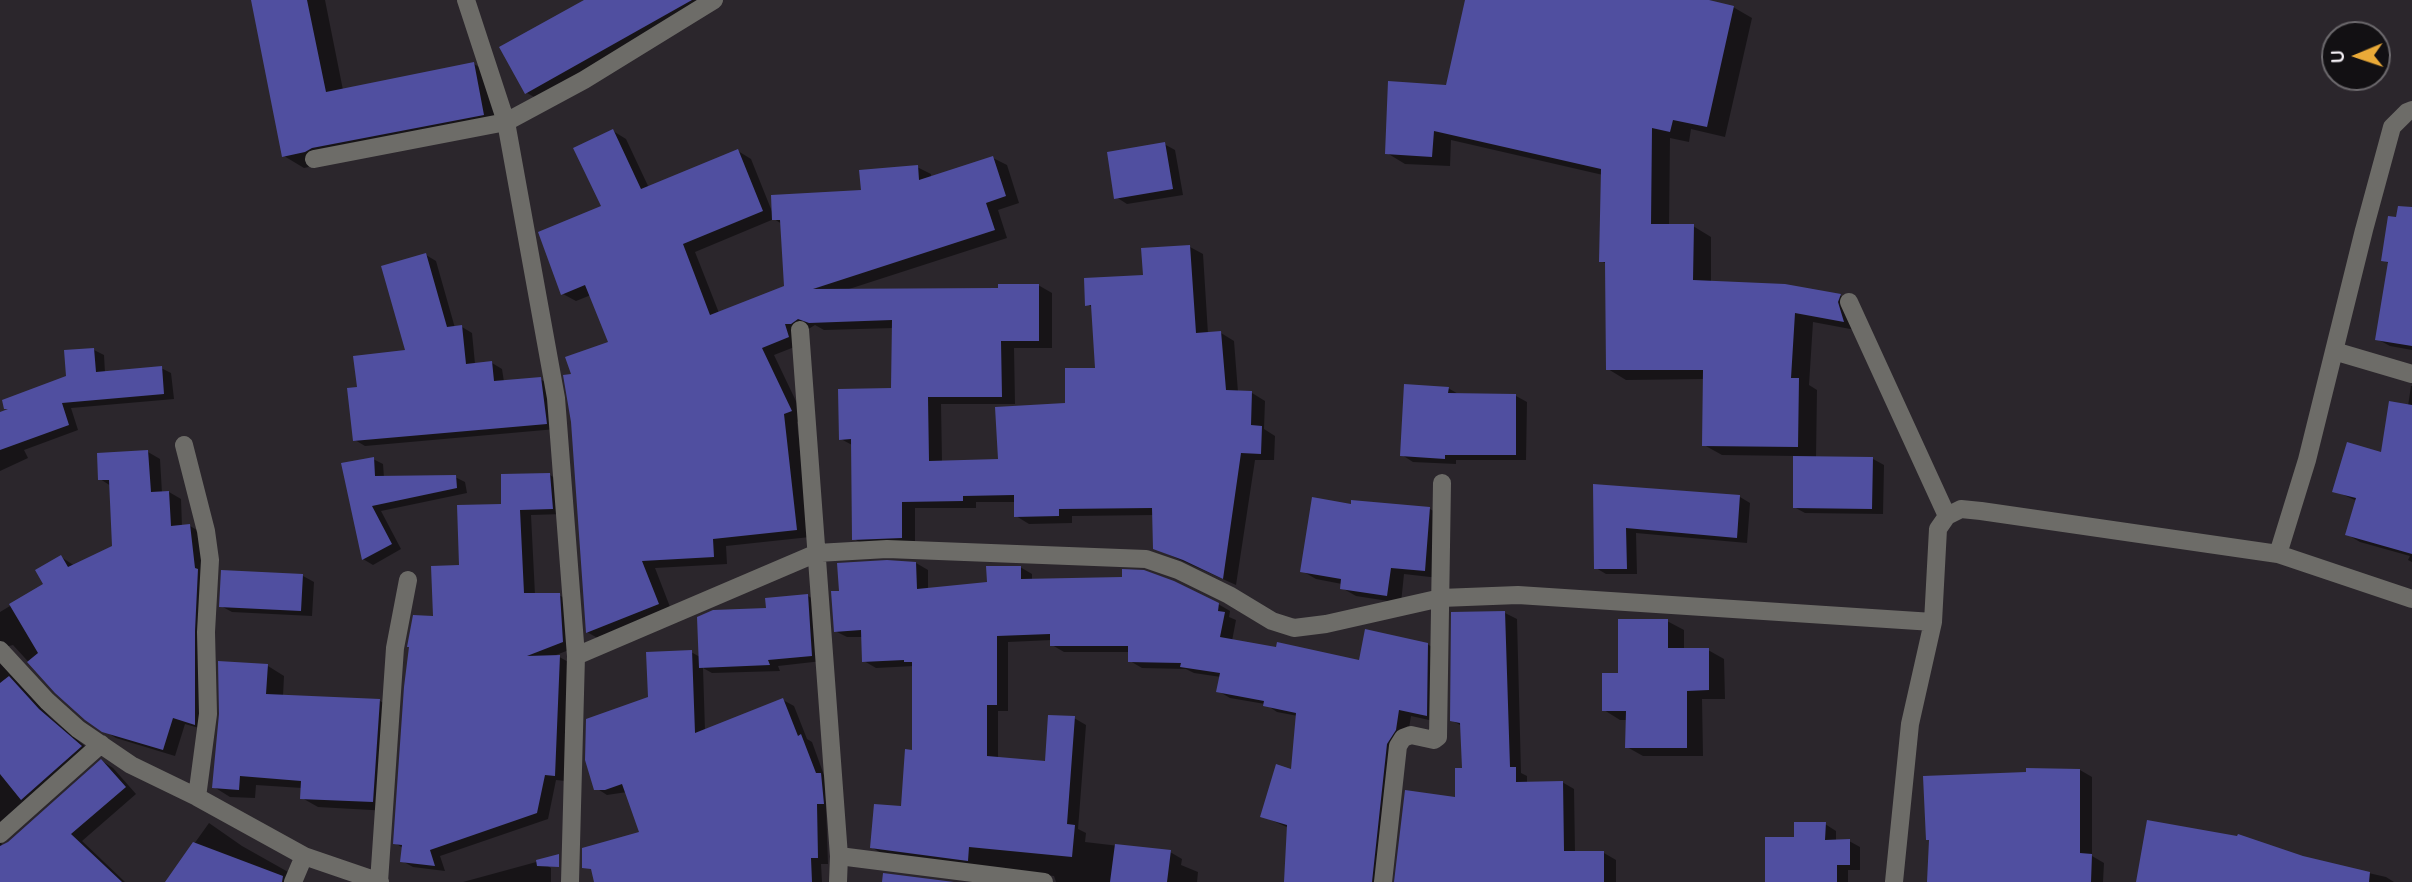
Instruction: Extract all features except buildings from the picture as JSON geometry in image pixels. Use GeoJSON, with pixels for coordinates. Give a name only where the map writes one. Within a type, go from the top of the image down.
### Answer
{"type":"FeatureCollection","features":[{"type":"Feature","properties":{"kind":"street"},"geometry":{"type":"LineString","coordinates":[[466,0],[506,122],[556,398],[576,656],[570,882]]}},
{"type":"Feature","properties":{"kind":"street"},"geometry":{"type":"LineString","coordinates":[[314,159],[506,122],[584,80],[690,6],[714,0]]}},
{"type":"Feature","properties":{"kind":"street"},"geometry":{"type":"LineString","coordinates":[[2278,554],[2307,460],[2392,127],[2412,110]]}},
{"type":"Feature","properties":{"kind":"street"},"geometry":{"type":"LineString","coordinates":[[1849,302],[1947,516]]}},
{"type":"Feature","properties":{"kind":"street"},"geometry":{"type":"LineString","coordinates":[[800,330],[839,856],[838,882]]}},
{"type":"Feature","properties":{"kind":"street"},"geometry":{"type":"LineString","coordinates":[[2334,351],[2412,374]]}},
{"type":"Feature","properties":{"kind":"street"},"geometry":{"type":"LineString","coordinates":[[184,444],[206,531],[210,560],[206,632],[208,714],[197,797]]}},
{"type":"Feature","properties":{"kind":"street"},"geometry":{"type":"LineString","coordinates":[[1383,882],[1398,746],[1404,738],[1411,735],[1434,740],[1438,737],[1442,483]]}},
{"type":"Feature","properties":{"kind":"street"},"geometry":{"type":"LineString","coordinates":[[1894,882],[1910,724],[1933,622],[1938,529],[1947,516],[1961,509],[1981,511],[2278,554],[2412,599]]}},
{"type":"Feature","properties":{"kind":"street"},"geometry":{"type":"LineString","coordinates":[[576,656],[817,553],[887,549],[1146,559],[1178,570],[1229,595],[1272,621],[1294,628],[1326,624],[1441,598],[1518,595],[1933,622]]}},
{"type":"Feature","properties":{"kind":"street"},"geometry":{"type":"LineString","coordinates":[[0,650],[47,701],[78,729],[131,765],[197,797],[304,856],[380,882],[395,648],[408,580]]}},
{"type":"Feature","properties":{"kind":"street"},"geometry":{"type":"LineString","coordinates":[[0,834],[101,744]]}},
{"type":"Feature","properties":{"kind":"street"},"geometry":{"type":"LineString","coordinates":[[293,882],[304,856]]}},
{"type":"Feature","properties":{"kind":"street"},"geometry":{"type":"LineString","coordinates":[[839,856],[1044,882]]}}]}
